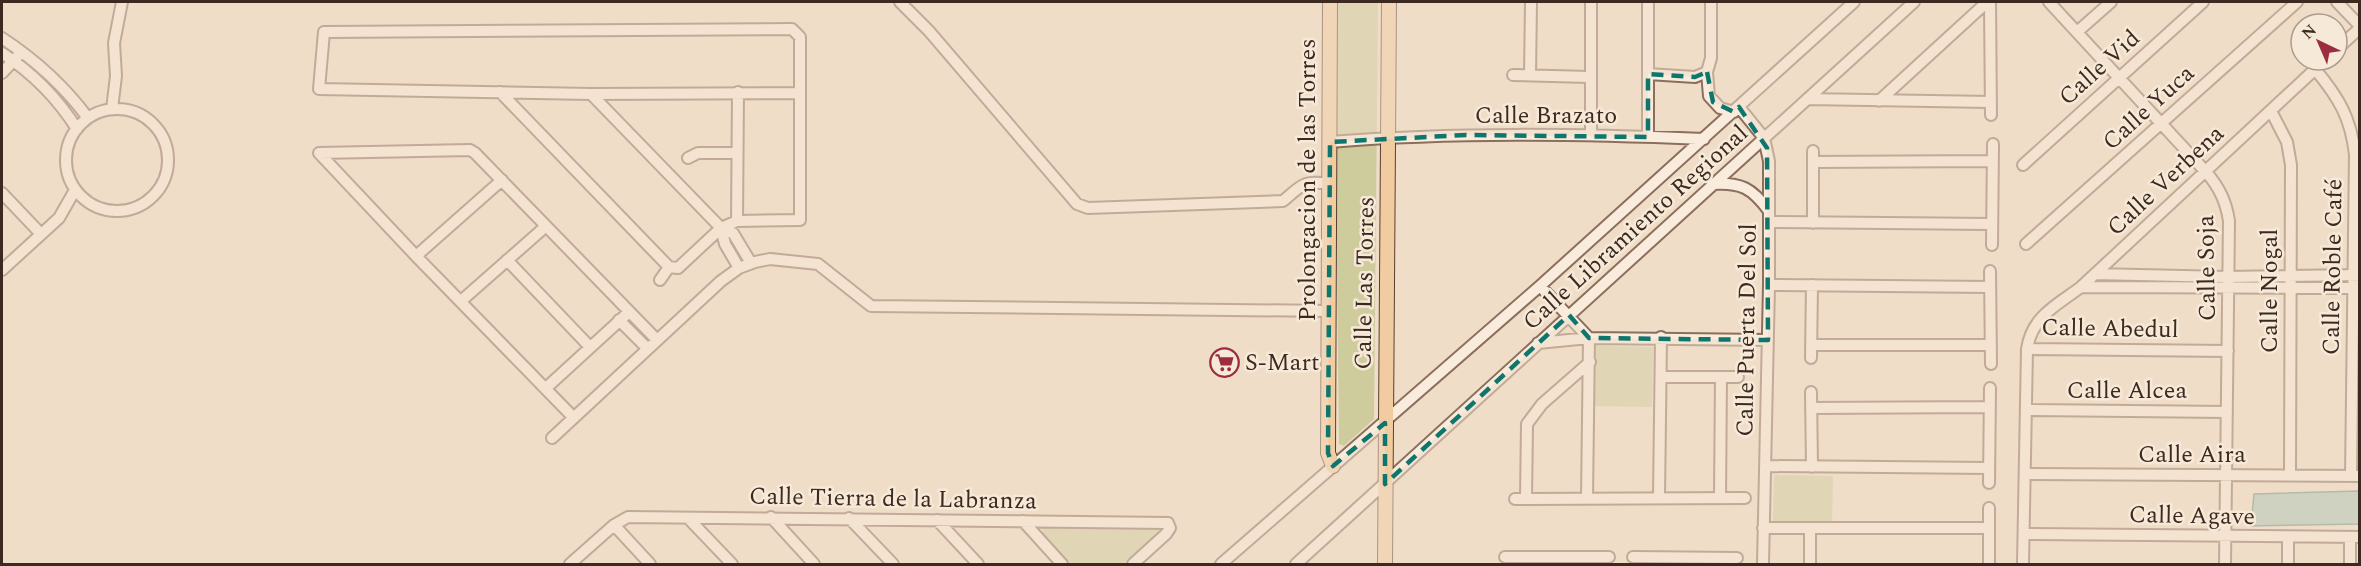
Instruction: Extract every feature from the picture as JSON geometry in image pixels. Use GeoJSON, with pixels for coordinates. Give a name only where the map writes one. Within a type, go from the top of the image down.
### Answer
{"type":"FeatureCollection","features":[{"type":"Feature","properties":{"kind":"main road","name":"Prolongacion de las Torres"},"geometry":{"type":"LineString","coordinates":[[1330,2],[1328,453],[1333,466]]}},
{"type":"Feature","properties":{"kind":"main road","name":"Calle Las Torres"},"geometry":{"type":"LineString","coordinates":[[1385,564],[1389,2]]}},
{"type":"Feature","properties":{"kind":"street"},"geometry":{"type":"LineString","coordinates":[[112,109],[116,76],[114,43],[120,24],[122,2]]}},
{"type":"Feature","properties":{"kind":"street"},"geometry":{"type":"LineString","coordinates":[[900,2],[929,31],[1077,204],[1088,208],[1283,201],[1310,181],[1329,184]]}},
{"type":"Feature","properties":{"kind":"street"},"geometry":{"type":"LineString","coordinates":[[1530,75],[1531,2]]}},
{"type":"Feature","properties":{"kind":"street"},"geometry":{"type":"LineString","coordinates":[[1591,2],[1589,76],[1591,135]]}},
{"type":"Feature","properties":{"kind":"street"},"geometry":{"type":"LineString","coordinates":[[1647,136],[1648,2]]}},
{"type":"Feature","properties":{"kind":"street"},"geometry":{"type":"LineString","coordinates":[[1648,74],[1695,77],[1707,72],[1711,58],[1711,2]]}},
{"type":"Feature","properties":{"kind":"street","name":"Calle Libramiento Regional"},"geometry":{"type":"LineString","coordinates":[[1221,564],[1540,286],[1854,2]]}},
{"type":"Feature","properties":{"kind":"street","name":"Calle Libramiento Regional"},"geometry":{"type":"LineString","coordinates":[[1296,564],[1914,2]]}},
{"type":"Feature","properties":{"kind":"street"},"geometry":{"type":"LineString","coordinates":[[1879,101],[1989,2]]}},
{"type":"Feature","properties":{"kind":"street"},"geometry":{"type":"LineString","coordinates":[[1989,2],[1991,115]]}},
{"type":"Feature","properties":{"kind":"street","name":"Calle Soja"},"geometry":{"type":"LineString","coordinates":[[2049,2],[2206,172],[2222,193],[2227,207],[2229,221],[2225,564]]}},
{"type":"Feature","properties":{"kind":"street"},"geometry":{"type":"LineString","coordinates":[[2077,32],[2111,2]]}},
{"type":"Feature","properties":{"kind":"street","name":"Calle Vid"},"geometry":{"type":"LineString","coordinates":[[2023,165],[2203,2]]}},
{"type":"Feature","properties":{"kind":"street","name":"Calle Yuca"},"geometry":{"type":"LineString","coordinates":[[2026,244],[2297,2]]}},
{"type":"Feature","properties":{"kind":"street"},"geometry":{"type":"LineString","coordinates":[[2337,2],[2360,27],[2349,38]]}},
{"type":"Feature","properties":{"kind":"street"},"geometry":{"type":"LineString","coordinates":[[500,92],[669,267],[678,268],[721,228],[737,221],[800,220],[800,37],[792,29],[324,32],[319,89],[500,92],[591,94],[799,93]]}},
{"type":"Feature","properties":{"kind":"street"},"geometry":{"type":"LineString","coordinates":[[2,38],[22,52],[69,94],[88,117]]}},
{"type":"Feature","properties":{"kind":"street"},"geometry":{"type":"LineString","coordinates":[[2,73],[22,52]]}},
{"type":"Feature","properties":{"kind":"street"},"geometry":{"type":"LineString","coordinates":[[2,53],[14,61],[59,103],[76,129]]}},
{"type":"Feature","properties":{"kind":"street","name":"Calle Puerta Del Sol"},"geometry":{"type":"LineString","coordinates":[[1707,72],[1709,96],[1720,108],[1736,109],[1764,138],[1769,161],[1769,285],[1763,564]]}},
{"type":"Feature","properties":{"kind":"street","name":"Calle Verbena"},"geometry":{"type":"LineString","coordinates":[[2027,348],[2032,328],[2048,312],[2081,287],[2312,72]]}},
{"type":"Feature","properties":{"kind":"street","name":"Calle Roble Café"},"geometry":{"type":"LineString","coordinates":[[2317,72],[2337,96],[2345,111],[2357,155],[2355,476]]}},
{"type":"Feature","properties":{"kind":"street"},"geometry":{"type":"LineString","coordinates":[[1514,75],[1589,76]]}},
{"type":"Feature","properties":{"kind":"street"},"geometry":{"type":"LineString","coordinates":[[737,221],[738,92]]}},
{"type":"Feature","properties":{"kind":"street"},"geometry":{"type":"LineString","coordinates":[[591,94],[721,228],[733,232],[751,263]]}},
{"type":"Feature","properties":{"kind":"street"},"geometry":{"type":"LineString","coordinates":[[1807,99],[1991,102]]}},
{"type":"Feature","properties":{"kind":"street"},"geometry":{"type":"LineString","coordinates":[[112,109],[136,112],[156,125],[167,146],[168,170],[159,192],[140,207],[117,212],[93,206],[75,190],[68,176],[66,159],[69,143],[76,129],[88,117],[112,109]]}},
{"type":"Feature","properties":{"kind":"street","name":"Calle Nogal"},"geometry":{"type":"LineString","coordinates":[[2271,111],[2281,128],[2289,154],[2290,475]]}},
{"type":"Feature","properties":{"kind":"street","name":"Calle Brazato"},"geometry":{"type":"LineString","coordinates":[[1330,142],[1388,137],[1591,135],[1704,139]]}},
{"type":"Feature","properties":{"kind":"street"},"geometry":{"type":"LineString","coordinates":[[1992,245],[1993,144]]}},
{"type":"Feature","properties":{"kind":"street"},"geometry":{"type":"LineString","coordinates":[[574,418],[319,153],[470,150],[476,153],[545,227],[657,340]]}},
{"type":"Feature","properties":{"kind":"street"},"geometry":{"type":"LineString","coordinates":[[688,158],[698,153],[736,153]]}},
{"type":"Feature","properties":{"kind":"street"},"geometry":{"type":"LineString","coordinates":[[1813,223],[1813,156],[1992,161]]}},
{"type":"Feature","properties":{"kind":"street"},"geometry":{"type":"LineString","coordinates":[[416,256],[502,180]]}},
{"type":"Feature","properties":{"kind":"street"},"geometry":{"type":"LineString","coordinates":[[1712,184],[1741,185],[1758,197],[1769,217],[1813,223],[1991,224]]}},
{"type":"Feature","properties":{"kind":"street"},"geometry":{"type":"LineString","coordinates":[[2,270],[59,218],[75,190]]}},
{"type":"Feature","properties":{"kind":"street"},"geometry":{"type":"LineString","coordinates":[[2,193],[41,234]]}},
{"type":"Feature","properties":{"kind":"street"},"geometry":{"type":"LineString","coordinates":[[461,301],[545,227]]}},
{"type":"Feature","properties":{"kind":"street"},"geometry":{"type":"LineString","coordinates":[[721,228],[725,244],[739,268]]}},
{"type":"Feature","properties":{"kind":"street"},"geometry":{"type":"LineString","coordinates":[[552,438],[722,281],[739,268],[770,259],[818,264],[871,306],[1329,311]]}},
{"type":"Feature","properties":{"kind":"street"},"geometry":{"type":"LineString","coordinates":[[507,260],[590,346]]}},
{"type":"Feature","properties":{"kind":"street"},"geometry":{"type":"LineString","coordinates":[[660,280],[669,267]]}},
{"type":"Feature","properties":{"kind":"street"},"geometry":{"type":"LineString","coordinates":[[1990,271],[1991,364]]}},
{"type":"Feature","properties":{"kind":"street"},"geometry":{"type":"LineString","coordinates":[[2095,274],[2227,277],[2356,275]]}},
{"type":"Feature","properties":{"kind":"street"},"geometry":{"type":"LineString","coordinates":[[1769,285],[1990,287]]}},
{"type":"Feature","properties":{"kind":"street"},"geometry":{"type":"LineString","coordinates":[[1812,285],[1812,358]]}},
{"type":"Feature","properties":{"kind":"street"},"geometry":{"type":"LineString","coordinates":[[1540,286],[1589,338],[1587,498]]}},
{"type":"Feature","properties":{"kind":"street"},"geometry":{"type":"LineString","coordinates":[[2081,287],[2356,288]]}},
{"type":"Feature","properties":{"kind":"street"},"geometry":{"type":"LineString","coordinates":[[546,388],[628,312]]}},
{"type":"Feature","properties":{"kind":"street"},"geometry":{"type":"LineString","coordinates":[[619,320],[648,349]]}},
{"type":"Feature","properties":{"kind":"street"},"geometry":{"type":"LineString","coordinates":[[1659,497],[1661,337]]}},
{"type":"Feature","properties":{"kind":"street"},"geometry":{"type":"LineString","coordinates":[[1538,343],[1589,338],[1661,337],[1768,340]]}},
{"type":"Feature","properties":{"kind":"street"},"geometry":{"type":"LineString","coordinates":[[1812,345],[1991,345]]}},
{"type":"Feature","properties":{"kind":"street"},"geometry":{"type":"LineString","coordinates":[[2024,564],[2027,348]]}},
{"type":"Feature","properties":{"kind":"street","name":"Calle Abedul"},"geometry":{"type":"LineString","coordinates":[[2027,348],[2228,351]]}},
{"type":"Feature","properties":{"kind":"street"},"geometry":{"type":"LineString","coordinates":[[1590,362],[1542,404],[1530,418],[1526,432],[1520,498],[1745,498]]}},
{"type":"Feature","properties":{"kind":"street"},"geometry":{"type":"LineString","coordinates":[[1661,377],[1738,377]]}},
{"type":"Feature","properties":{"kind":"street"},"geometry":{"type":"LineString","coordinates":[[1720,498],[1721,377]]}},
{"type":"Feature","properties":{"kind":"street"},"geometry":{"type":"LineString","coordinates":[[1989,483],[1990,388]]}},
{"type":"Feature","properties":{"kind":"street"},"geometry":{"type":"LineString","coordinates":[[1811,392],[1812,467]]}},
{"type":"Feature","properties":{"kind":"street"},"geometry":{"type":"LineString","coordinates":[[1811,408],[1989,406]]}},
{"type":"Feature","properties":{"kind":"street","name":"Calle Alcea"},"geometry":{"type":"LineString","coordinates":[[2026,410],[2227,412]]}},
{"type":"Feature","properties":{"kind":"street"},"geometry":{"type":"LineString","coordinates":[[1765,466],[1989,468]]}},
{"type":"Feature","properties":{"kind":"street","name":"Calle Aira"},"geometry":{"type":"LineString","coordinates":[[2025,474],[2355,476]]}},
{"type":"Feature","properties":{"kind":"street"},"geometry":{"type":"LineString","coordinates":[[1989,508],[1989,564]]}},
{"type":"Feature","properties":{"kind":"street","name":"Calle Tierra de la Labranza"},"geometry":{"type":"LineString","coordinates":[[614,525],[628,517],[1165,522],[1170,528],[1166,534],[1133,564]]}},
{"type":"Feature","properties":{"kind":"street"},"geometry":{"type":"LineString","coordinates":[[771,517],[814,564]]}},
{"type":"Feature","properties":{"kind":"street"},"geometry":{"type":"LineString","coordinates":[[688,518],[732,564]]}},
{"type":"Feature","properties":{"kind":"street"},"geometry":{"type":"LineString","coordinates":[[849,518],[893,564]]}},
{"type":"Feature","properties":{"kind":"street"},"geometry":{"type":"LineString","coordinates":[[937,520],[978,564]]}},
{"type":"Feature","properties":{"kind":"street"},"geometry":{"type":"LineString","coordinates":[[1023,521],[1062,564]]}},
{"type":"Feature","properties":{"kind":"street"},"geometry":{"type":"LineString","coordinates":[[570,564],[614,525],[650,564]]}},
{"type":"Feature","properties":{"kind":"street"},"geometry":{"type":"LineString","coordinates":[[1763,528],[1989,528]]}},
{"type":"Feature","properties":{"kind":"street"},"geometry":{"type":"LineString","coordinates":[[1810,528],[1810,564]]}},
{"type":"Feature","properties":{"kind":"street","name":"Calle Agave"},"geometry":{"type":"LineString","coordinates":[[2024,534],[2355,537]]}},
{"type":"Feature","properties":{"kind":"street"},"geometry":{"type":"LineString","coordinates":[[2288,537],[2288,564]]}},
{"type":"Feature","properties":{"kind":"street"},"geometry":{"type":"LineString","coordinates":[[2350,564],[2355,537]]}},
{"type":"Feature","properties":{"kind":"street"},"geometry":{"type":"LineString","coordinates":[[1505,557],[1525,561],[1586,561],[1610,557]]}},
{"type":"Feature","properties":{"kind":"street"},"geometry":{"type":"LineString","coordinates":[[1633,557],[1658,561],[1720,561],[1737,558]]}},
{"type":"Feature","properties":{"kind":"highlighted area"},"geometry":{"type":"Polygon","coordinates":[[[1707,72],[1713,102],[1734,112],[1739,107],[1767,148],[1768,340],[1589,338],[1569,315],[1385,484],[1385,423],[1333,466],[1328,453],[1330,142],[1466,135],[1648,137],[1648,74],[1695,77],[1707,72]]]}},
{"type":"Feature","properties":{"kind":"shaded area"},"geometry":{"type":"Polygon","coordinates":[[[1334,2],[1378,2],[1374,419],[1344,446],[1339,444],[1334,2]]]}},
{"type":"Feature","properties":{"kind":"shaded area"},"geometry":{"type":"Polygon","coordinates":[[[1596,346],[1653,347],[1652,407],[1595,406],[1596,346]]]}},
{"type":"Feature","properties":{"kind":"shaded area"},"geometry":{"type":"Polygon","coordinates":[[[1774,475],[1833,476],[1832,523],[1773,522],[1774,475]]]}},
{"type":"Feature","properties":{"kind":"shaded area"},"geometry":{"type":"Polygon","coordinates":[[[2359,491],[2359,524],[2251,526],[2254,494],[2359,491]]]}},
{"type":"Feature","properties":{"kind":"shaded area"},"geometry":{"type":"Polygon","coordinates":[[[1044,527],[1158,528],[1159,532],[1123,564],[1070,564],[1041,532],[1044,527]]]}},
{"type":"Feature","properties":{"kind":"place","name":"S-Mart"},"geometry":{"type":"Point","coordinates":[1224,362]}}]}
